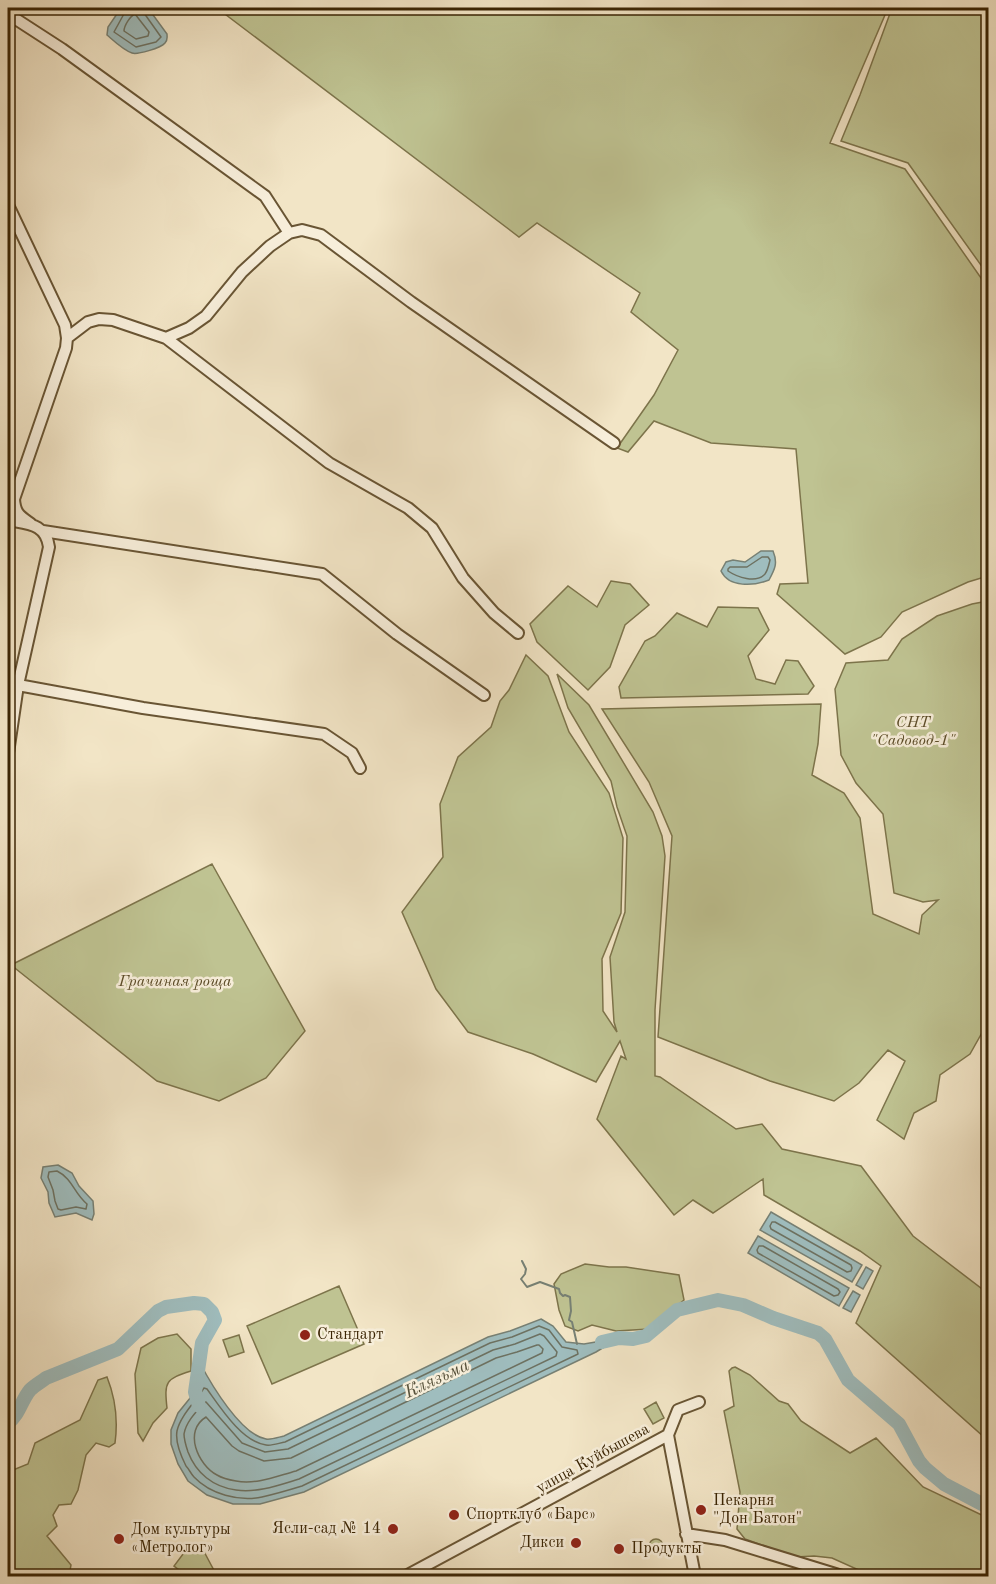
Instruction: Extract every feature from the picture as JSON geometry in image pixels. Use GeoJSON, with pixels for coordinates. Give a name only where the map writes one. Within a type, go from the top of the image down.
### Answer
{"type":"FeatureCollection","features":[{"type":"Feature","properties":{"kind":"street"},"geometry":{"type":"LineString","coordinates":[[8,14],[62,49],[265,196],[289,233]]}},
{"type":"Feature","properties":{"kind":"street"},"geometry":{"type":"LineString","coordinates":[[8,205],[64,325],[67,338],[66,348],[14,499],[15,508],[20,516],[43,531],[322,574],[397,634],[484,695]]}},
{"type":"Feature","properties":{"kind":"street"},"geometry":{"type":"LineString","coordinates":[[166,338],[189,328],[206,316],[242,272],[270,246],[289,233],[302,230],[321,235],[411,302],[614,443]]}},
{"type":"Feature","properties":{"kind":"street"},"geometry":{"type":"LineString","coordinates":[[67,338],[88,322],[99,319],[112,320],[166,338],[328,463],[408,508],[432,528],[463,578],[494,613],[518,633]]}},
{"type":"Feature","properties":{"kind":"street"},"geometry":{"type":"LineString","coordinates":[[8,520],[31,524]]}},
{"type":"Feature","properties":{"kind":"street"},"geometry":{"type":"LineString","coordinates":[[8,753],[14,689],[50,547],[43,531]]}},
{"type":"Feature","properties":{"kind":"street"},"geometry":{"type":"LineString","coordinates":[[14,689],[324,734],[352,753],[360,768]]}},
{"type":"Feature","properties":{"kind":"street"},"geometry":{"type":"LineString","coordinates":[[695,1576],[668,1435],[678,1410],[699,1402]]}},
{"type":"Feature","properties":{"kind":"street","name":"улица Куйбышева"},"geometry":{"type":"LineString","coordinates":[[406,1576],[668,1435]]}},
{"type":"Feature","properties":{"kind":"street"},"geometry":{"type":"LineString","coordinates":[[686,1533],[728,1540],[842,1576]]}},
{"type":"Feature","properties":{"kind":"green space"},"geometry":{"type":"Polygon","coordinates":[[[217,8],[888,8],[830,143],[905,169],[988,288],[988,576],[968,582],[902,612],[881,637],[845,654],[777,594],[780,584],[808,583],[796,449],[711,443],[654,421],[628,452],[617,448],[654,395],[678,350],[631,312],[640,293],[537,223],[519,237],[217,8]]]}},
{"type":"Feature","properties":{"kind":"green space"},"geometry":{"type":"Polygon","coordinates":[[[892,8],[988,8],[988,275],[908,163],[841,141],[892,8]]]}},
{"type":"Feature","properties":{"kind":"green space"},"geometry":{"type":"Polygon","coordinates":[[[611,581],[630,584],[649,605],[625,625],[610,667],[588,690],[537,642],[530,624],[568,586],[597,607],[611,581]]]}},
{"type":"Feature","properties":{"kind":"green space","name":"СНТ \"Садовод-1\""},"geometry":{"type":"Polygon","coordinates":[[[988,601],[988,1022],[970,1054],[940,1075],[936,1101],[914,1113],[904,1139],[877,1120],[905,1061],[888,1050],[859,1083],[834,1101],[770,1081],[658,1037],[672,836],[649,782],[602,709],[821,704],[818,744],[812,775],[844,793],[860,818],[873,914],[919,934],[922,915],[938,900],[923,902],[894,893],[883,814],[856,783],[841,755],[835,689],[846,663],[888,660],[902,639],[937,616],[988,601]]]}},
{"type":"Feature","properties":{"kind":"green space"},"geometry":{"type":"Polygon","coordinates":[[[718,607],[758,608],[769,630],[748,656],[756,679],[775,684],[786,660],[798,661],[814,686],[808,694],[621,698],[619,687],[645,641],[655,636],[677,613],[707,627],[718,607]]]}},
{"type":"Feature","properties":{"kind":"green space"},"geometry":{"type":"Polygon","coordinates":[[[526,655],[548,676],[569,732],[609,793],[623,838],[621,913],[602,959],[603,1011],[617,1032],[614,1022],[610,957],[625,912],[627,836],[611,781],[568,708],[557,674],[589,705],[653,812],[662,836],[665,856],[655,1010],[655,1076],[660,1077],[736,1129],[762,1124],[782,1149],[861,1166],[913,1236],[986,1292],[988,1301],[988,1438],[984,1437],[856,1323],[881,1266],[860,1251],[764,1195],[763,1179],[713,1213],[693,1200],[674,1215],[597,1119],[621,1056],[626,1059],[620,1041],[596,1082],[533,1054],[468,1032],[436,989],[402,912],[443,857],[440,804],[458,757],[491,727],[500,701],[509,690],[526,655]]]}},
{"type":"Feature","properties":{"kind":"green space","name":"Грачиная роща"},"geometry":{"type":"Polygon","coordinates":[[[212,864],[305,1031],[266,1078],[219,1101],[157,1081],[11,965],[212,864]]]}},
{"type":"Feature","properties":{"kind":"green space"},"geometry":{"type":"Polygon","coordinates":[[[585,1264],[679,1275],[684,1300],[649,1329],[616,1331],[592,1325],[578,1331],[565,1326],[554,1284],[561,1274],[585,1264]]]}},
{"type":"Feature","properties":{"kind":"green space","name":"Стандарт"},"geometry":{"type":"Polygon","coordinates":[[[339,1286],[364,1344],[272,1384],[247,1326],[339,1286]]]}},
{"type":"Feature","properties":{"kind":"green space"},"geometry":{"type":"Polygon","coordinates":[[[177,1334],[191,1349],[191,1371],[176,1376],[168,1382],[167,1408],[153,1423],[143,1441],[138,1433],[135,1374],[141,1348],[158,1338],[177,1334]]]}},
{"type":"Feature","properties":{"kind":"green space"},"geometry":{"type":"Polygon","coordinates":[[[239,1335],[244,1352],[229,1357],[223,1340],[239,1335]]]}},
{"type":"Feature","properties":{"kind":"green space"},"geometry":{"type":"Polygon","coordinates":[[[735,1367],[750,1375],[779,1401],[788,1404],[801,1421],[850,1453],[876,1438],[923,1487],[988,1518],[988,1576],[872,1576],[832,1558],[796,1557],[745,1539],[737,1529],[740,1492],[724,1411],[734,1406],[729,1371],[735,1367]]]}},
{"type":"Feature","properties":{"kind":"green space"},"geometry":{"type":"Polygon","coordinates":[[[107,1377],[115,1409],[115,1443],[109,1447],[96,1443],[86,1455],[78,1490],[71,1504],[59,1505],[53,1515],[57,1526],[47,1536],[71,1565],[69,1576],[8,1576],[8,1472],[28,1464],[35,1443],[80,1420],[98,1380],[107,1377]]]}},
{"type":"Feature","properties":{"kind":"green space"},"geometry":{"type":"Polygon","coordinates":[[[656,1402],[664,1418],[653,1424],[644,1409],[656,1402]]]}},
{"type":"Feature","properties":{"kind":"green space"},"geometry":{"type":"Polygon","coordinates":[[[656,1539],[661,1541],[663,1546],[661,1551],[656,1553],[651,1551],[649,1546],[651,1541],[656,1539]]]}},
{"type":"Feature","properties":{"kind":"green space"},"geometry":{"type":"Polygon","coordinates":[[[201,1546],[217,1576],[187,1576],[174,1566],[183,1554],[201,1546]]]}},
{"type":"Feature","properties":{"kind":"water"},"geometry":{"type":"Polygon","coordinates":[[[121,8],[148,8],[167,34],[166,42],[154,49],[139,53],[132,53],[122,48],[107,35],[108,27],[121,8]]]}},
{"type":"Feature","properties":{"kind":"water"},"geometry":{"type":"Polygon","coordinates":[[[761,551],[773,551],[775,555],[775,566],[769,580],[756,584],[736,583],[725,577],[721,571],[726,562],[733,560],[745,562],[761,551]]]}},
{"type":"Feature","properties":{"kind":"water"},"geometry":{"type":"Polygon","coordinates":[[[58,1165],[72,1173],[79,1186],[93,1201],[92,1220],[76,1213],[55,1217],[49,1203],[48,1192],[41,1178],[43,1167],[58,1165]]]}},
{"type":"Feature","properties":{"kind":"water"},"geometry":{"type":"Polygon","coordinates":[[[771,1212],[862,1265],[852,1282],[760,1230],[771,1212]]]}},
{"type":"Feature","properties":{"kind":"water"},"geometry":{"type":"Polygon","coordinates":[[[758,1236],[849,1288],[839,1306],[748,1253],[758,1236]]]}},
{"type":"Feature","properties":{"kind":"water"},"geometry":{"type":"Polygon","coordinates":[[[866,1267],[873,1271],[863,1289],[856,1285],[866,1267]]]}},
{"type":"Feature","properties":{"kind":"water"},"geometry":{"type":"Polygon","coordinates":[[[853,1291],[860,1295],[851,1312],[843,1308],[853,1291]]]}},
{"type":"Feature","properties":{"kind":"water"},"geometry":{"type":"Polygon","coordinates":[[[541,1319],[553,1326],[566,1342],[584,1344],[619,1338],[596,1352],[304,1492],[260,1504],[233,1504],[207,1495],[188,1481],[178,1464],[171,1444],[171,1430],[178,1413],[195,1392],[200,1363],[211,1383],[237,1419],[256,1435],[270,1439],[284,1436],[488,1337],[541,1319]]]}},
{"type":"Feature","properties":{"kind":"waterway"},"geometry":{"type":"LineString","coordinates":[[522,1261],[526,1269],[521,1279],[527,1287],[540,1282],[559,1289],[563,1296],[570,1297],[569,1320],[572,1322],[577,1344]]}},
{"type":"Feature","properties":{"kind":"waterway","name":"Клязьма"},"geometry":{"type":"LineString","coordinates":[[602,1342],[646,1336],[677,1310],[718,1300],[743,1305],[818,1333],[825,1339],[848,1380],[899,1424],[925,1468],[944,1484],[988,1507]]}},
{"type":"Feature","properties":{"kind":"waterway","name":"Клязьма"},"geometry":{"type":"LineString","coordinates":[[8,1423],[15,1416],[30,1390],[46,1378],[118,1349],[158,1311],[166,1307],[194,1303],[204,1304],[212,1312],[215,1320],[202,1343],[195,1392],[199,1406]]}},
{"type":"Feature","properties":{"kind":"place","name":"Стандарт"},"geometry":{"type":"Point","coordinates":[305,1335]}},
{"type":"Feature","properties":{"kind":"place","name":"Пекарня \"Дон Батон\""},"geometry":{"type":"Point","coordinates":[701,1510]}},
{"type":"Feature","properties":{"kind":"place","name":"Спортклуб «Барс»"},"geometry":{"type":"Point","coordinates":[454,1515]}},
{"type":"Feature","properties":{"kind":"place","name":"Ясли-сад № 14"},"geometry":{"type":"Point","coordinates":[393,1529]}},
{"type":"Feature","properties":{"kind":"place","name":"Дом культуры «Метролог»"},"geometry":{"type":"Point","coordinates":[119,1539]}},
{"type":"Feature","properties":{"kind":"place","name":"Дикси"},"geometry":{"type":"Point","coordinates":[576,1543]}},
{"type":"Feature","properties":{"kind":"place","name":"Продукты"},"geometry":{"type":"Point","coordinates":[619,1549]}}]}
